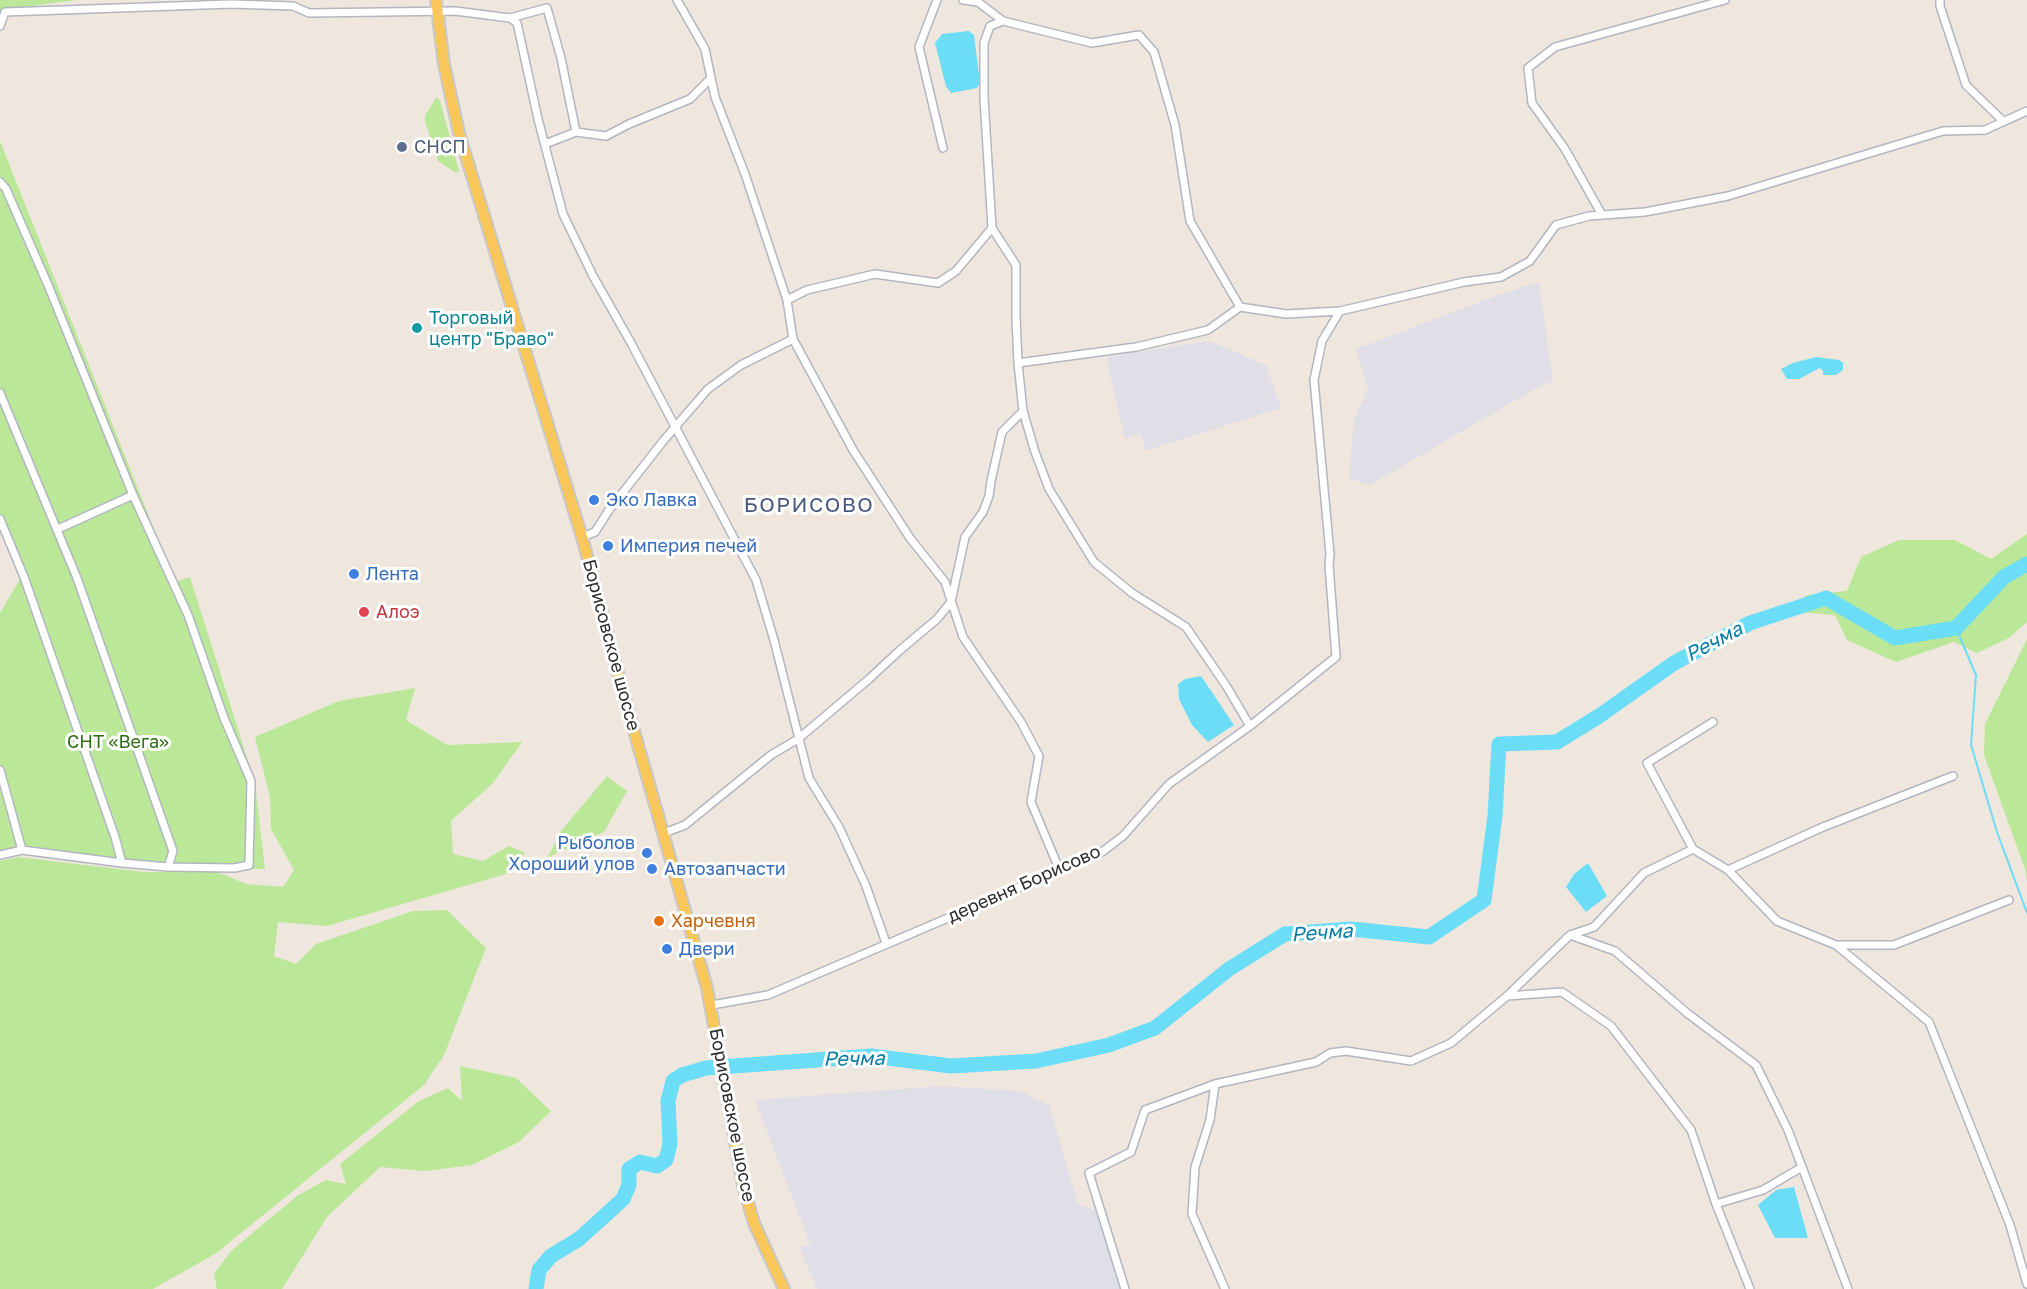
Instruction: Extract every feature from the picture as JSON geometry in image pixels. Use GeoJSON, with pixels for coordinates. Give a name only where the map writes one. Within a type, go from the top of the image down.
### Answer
{"type":"FeatureCollection","features":[{"type":"Feature","properties":{"kind":"main road","name":"Борисовское шоссе"},"geometry":{"type":"LineString","coordinates":[[437,5],[444,64],[459,133],[582,537],[627,706],[712,1005],[735,1153],[748,1203],[766,1252],[784,1289]]}},
{"type":"Feature","properties":{"kind":"street"},"geometry":{"type":"LineString","coordinates":[[677,0],[705,49],[715,97],[745,174],[787,300],[793,339],[853,450],[910,538],[945,582],[963,637],[1021,722],[1039,756],[1031,802],[1060,871]]}},
{"type":"Feature","properties":{"kind":"street"},"geometry":{"type":"LineString","coordinates":[[937,0],[919,47],[943,148]]}},
{"type":"Feature","properties":{"kind":"street"},"geometry":{"type":"LineString","coordinates":[[963,0],[978,2],[1003,21],[1092,43],[1139,35],[1154,52],[1174,125],[1190,220],[1240,307]]}},
{"type":"Feature","properties":{"kind":"street"},"geometry":{"type":"LineString","coordinates":[[1602,215],[1565,149],[1532,103],[1528,68],[1555,47],[1725,0]]}},
{"type":"Feature","properties":{"kind":"street"},"geometry":{"type":"LineString","coordinates":[[1940,0],[1966,85],[2004,121]]}},
{"type":"Feature","properties":{"kind":"street"},"geometry":{"type":"LineString","coordinates":[[0,26],[5,12],[123,7],[231,4],[293,6],[309,13],[437,5],[510,18],[547,8],[561,58],[576,132]]}},
{"type":"Feature","properties":{"kind":"street"},"geometry":{"type":"LineString","coordinates":[[510,18],[517,23],[563,214],[592,276],[631,343],[756,580],[774,640],[809,778],[839,827],[866,886],[886,943]]}},
{"type":"Feature","properties":{"kind":"street"},"geometry":{"type":"LineString","coordinates":[[1003,21],[990,26],[984,42],[985,109],[992,228],[1016,265],[1018,363],[1023,411],[1035,452],[1049,489],[1094,562],[1132,592],[1186,627],[1227,687],[1250,726]]}},
{"type":"Feature","properties":{"kind":"street"},"geometry":{"type":"LineString","coordinates":[[545,144],[576,132],[606,136],[690,99],[711,78]]}},
{"type":"Feature","properties":{"kind":"street"},"geometry":{"type":"LineString","coordinates":[[1018,363],[1136,347],[1208,330],[1240,307],[1286,314],[1340,311],[1464,282],[1502,277],[1530,261],[1556,225],[1589,216],[1645,212],[1728,196],[1943,131],[1985,130],[2027,111]]}},
{"type":"Feature","properties":{"kind":"street"},"geometry":{"type":"LineString","coordinates":[[0,182],[6,189],[48,285],[133,495],[188,615],[224,718],[251,781],[249,865],[234,868],[168,867],[22,850],[0,855]]}},
{"type":"Feature","properties":{"kind":"street"},"geometry":{"type":"LineString","coordinates":[[787,300],[807,290],[874,274],[938,283],[957,271],[992,228]]}},
{"type":"Feature","properties":{"kind":"street","name":"деревня Борисово"},"geometry":{"type":"LineString","coordinates":[[712,1005],[768,995],[1102,852],[1123,836],[1169,784],[1250,726],[1336,657],[1330,554],[1314,380],[1322,341],[1340,311]]}},
{"type":"Feature","properties":{"kind":"street"},"geometry":{"type":"LineString","coordinates":[[582,537],[595,532],[609,510],[664,440],[708,389],[741,365],[793,339]]}},
{"type":"Feature","properties":{"kind":"street"},"geometry":{"type":"LineString","coordinates":[[0,393],[77,578],[173,850],[168,867]]}},
{"type":"Feature","properties":{"kind":"street"},"geometry":{"type":"LineString","coordinates":[[664,833],[685,825],[771,755],[798,738],[937,619],[951,602],[965,537],[983,512],[989,496],[1002,432],[1023,411]]}},
{"type":"Feature","properties":{"kind":"street"},"geometry":{"type":"LineString","coordinates":[[58,529],[133,495]]}},
{"type":"Feature","properties":{"kind":"street"},"geometry":{"type":"LineString","coordinates":[[0,519],[24,577],[122,863]]}},
{"type":"Feature","properties":{"kind":"street"},"geometry":{"type":"LineString","coordinates":[[1713,722],[1647,764],[1693,849],[1728,870],[1777,921],[1836,945],[1929,1022],[2010,1226],[2027,1284]]}},
{"type":"Feature","properties":{"kind":"street"},"geometry":{"type":"LineString","coordinates":[[0,770],[22,850]]}},
{"type":"Feature","properties":{"kind":"street"},"geometry":{"type":"LineString","coordinates":[[1728,870],[1823,828],[1953,776]]}},
{"type":"Feature","properties":{"kind":"street"},"geometry":{"type":"LineString","coordinates":[[1125,1289],[1089,1173],[1131,1152],[1145,1110],[1215,1084],[1316,1062],[1330,1053],[1346,1051],[1411,1061],[1451,1043],[1507,996],[1570,935],[1594,927],[1644,873],[1693,849]]}},
{"type":"Feature","properties":{"kind":"street"},"geometry":{"type":"LineString","coordinates":[[1836,945],[1894,945],[2009,900]]}},
{"type":"Feature","properties":{"kind":"street"},"geometry":{"type":"LineString","coordinates":[[1570,935],[1615,951],[1687,1013],[1756,1065],[1788,1130],[1848,1289]]}},
{"type":"Feature","properties":{"kind":"street"},"geometry":{"type":"LineString","coordinates":[[1507,996],[1562,993],[1611,1026],[1691,1130],[1716,1204],[1750,1289]]}},
{"type":"Feature","properties":{"kind":"street"},"geometry":{"type":"LineString","coordinates":[[1215,1084],[1210,1120],[1195,1167],[1192,1214],[1225,1289]]}},
{"type":"Feature","properties":{"kind":"street"},"geometry":{"type":"LineString","coordinates":[[1716,1204],[1762,1190],[1802,1167]]}},
{"type":"Feature","properties":{"kind":"shaded area"},"geometry":{"type":"Polygon","coordinates":[[[1539,282],[1553,381],[1533,390],[1370,485],[1349,478],[1354,419],[1368,390],[1356,349],[1498,295],[1539,282]]]}},
{"type":"Feature","properties":{"kind":"shaded area"},"geometry":{"type":"Polygon","coordinates":[[[1209,341],[1266,365],[1281,408],[1145,451],[1141,434],[1125,439],[1106,357],[1209,341]]]}},
{"type":"Feature","properties":{"kind":"shaded area"},"geometry":{"type":"Polygon","coordinates":[[[942,1086],[1021,1091],[1049,1105],[1078,1204],[1097,1211],[1121,1289],[817,1289],[800,1248],[810,1244],[755,1100],[942,1086]]]}},
{"type":"Feature","properties":{"kind":"green space"},"geometry":{"type":"Polygon","coordinates":[[[0,0],[77,0],[0,10],[0,0]]]}},
{"type":"Feature","properties":{"kind":"green space"},"geometry":{"type":"Polygon","coordinates":[[[436,98],[440,101],[459,171],[456,173],[438,161],[425,121],[425,116],[436,98]]]}},
{"type":"Feature","properties":{"kind":"green space","name":"СНТ «Вега»"},"geometry":{"type":"Polygon","coordinates":[[[0,141],[175,582],[190,577],[255,783],[265,869],[173,870],[33,855],[16,855],[0,859],[0,613],[20,579],[0,531],[0,141]]]}},
{"type":"Feature","properties":{"kind":"green space"},"geometry":{"type":"Polygon","coordinates":[[[2027,534],[2027,622],[2009,638],[1977,653],[1954,642],[1896,662],[1847,640],[1835,615],[1786,611],[1807,595],[1847,591],[1861,557],[1899,540],[1955,540],[1991,559],[2027,534]]]}},
{"type":"Feature","properties":{"kind":"green space"},"geometry":{"type":"Polygon","coordinates":[[[2027,639],[2027,883],[2025,869],[1984,755],[1985,724],[2027,639]]]}},
{"type":"Feature","properties":{"kind":"green space"},"geometry":{"type":"Polygon","coordinates":[[[415,688],[406,720],[447,745],[522,742],[493,783],[451,821],[453,854],[483,861],[509,846],[525,853],[506,874],[327,926],[278,922],[274,956],[296,964],[316,944],[413,911],[447,910],[486,948],[444,1055],[424,1085],[215,1254],[153,1289],[0,1289],[0,861],[18,857],[144,872],[217,872],[246,884],[283,887],[294,870],[271,829],[270,797],[255,737],[339,701],[415,688]]]}},
{"type":"Feature","properties":{"kind":"green space"},"geometry":{"type":"Polygon","coordinates":[[[607,776],[627,791],[604,832],[548,857],[561,831],[607,776]]]}},
{"type":"Feature","properties":{"kind":"green space"},"geometry":{"type":"Polygon","coordinates":[[[460,1066],[516,1078],[551,1111],[519,1142],[472,1165],[425,1171],[380,1167],[327,1217],[282,1289],[217,1289],[214,1274],[231,1251],[297,1196],[326,1180],[346,1184],[340,1164],[419,1101],[448,1088],[462,1101],[460,1066]]]}},
{"type":"Feature","properties":{"kind":"water"},"geometry":{"type":"Polygon","coordinates":[[[969,31],[974,35],[980,83],[977,88],[951,93],[946,86],[935,43],[942,34],[969,31]]]}},
{"type":"Feature","properties":{"kind":"water"},"geometry":{"type":"Polygon","coordinates":[[[1816,357],[1839,360],[1843,363],[1843,370],[1836,375],[1823,375],[1820,368],[1799,379],[1787,379],[1781,369],[1793,363],[1816,357]]]}},
{"type":"Feature","properties":{"kind":"water"},"geometry":{"type":"Polygon","coordinates":[[[1201,676],[1234,725],[1208,742],[1192,725],[1179,699],[1178,684],[1185,679],[1201,676]]]}},
{"type":"Feature","properties":{"kind":"water"},"geometry":{"type":"Polygon","coordinates":[[[1588,863],[1607,896],[1586,912],[1566,887],[1574,874],[1588,863]]]}},
{"type":"Feature","properties":{"kind":"water"},"geometry":{"type":"Polygon","coordinates":[[[1794,1187],[1808,1238],[1775,1238],[1758,1205],[1776,1190],[1794,1187]]]}},
{"type":"Feature","properties":{"kind":"waterway","name":"Речма"},"geometry":{"type":"LineString","coordinates":[[536,1289],[539,1270],[551,1256],[579,1239],[623,1199],[629,1185],[629,1169],[640,1162],[657,1166],[666,1160],[670,1144],[668,1101],[673,1081],[682,1075],[706,1068],[871,1056],[951,1066],[1036,1061],[1109,1045],[1155,1028],[1229,969],[1285,934],[1351,929],[1429,937],[1484,900],[1495,816],[1499,744],[1557,742],[1599,716],[1674,663],[1750,623],[1826,598],[1895,638],[1956,628],[2004,577],[2027,564]]}},
{"type":"Feature","properties":{"kind":"waterway"},"geometry":{"type":"LineString","coordinates":[[1956,628],[1976,675],[1971,745],[1997,832],[2027,913]]}},
{"type":"Feature","properties":{"kind":"place","name":"СНСП"},"geometry":{"type":"Point","coordinates":[402,147]}},
{"type":"Feature","properties":{"kind":"place","name":"Торговый центр \"Браво\""},"geometry":{"type":"Point","coordinates":[417,328]}},
{"type":"Feature","properties":{"kind":"place","name":"Эко Лавка"},"geometry":{"type":"Point","coordinates":[594,500]}},
{"type":"Feature","properties":{"kind":"place","name":"Империя печей"},"geometry":{"type":"Point","coordinates":[608,546]}},
{"type":"Feature","properties":{"kind":"place","name":"Лента"},"geometry":{"type":"Point","coordinates":[354,574]}},
{"type":"Feature","properties":{"kind":"place","name":"Алоэ"},"geometry":{"type":"Point","coordinates":[364,612]}},
{"type":"Feature","properties":{"kind":"place","name":"Рыболов Хороший улов"},"geometry":{"type":"Point","coordinates":[647,853]}},
{"type":"Feature","properties":{"kind":"place","name":"Автозапчасти"},"geometry":{"type":"Point","coordinates":[652,869]}},
{"type":"Feature","properties":{"kind":"place","name":"Харчевня"},"geometry":{"type":"Point","coordinates":[659,921]}},
{"type":"Feature","properties":{"kind":"place","name":"Двери"},"geometry":{"type":"Point","coordinates":[667,949]}},
{"type":"Feature","properties":{"kind":"district","name":"БОРИСОВО"},"geometry":{"type":"Point","coordinates":[809,505]}}]}
